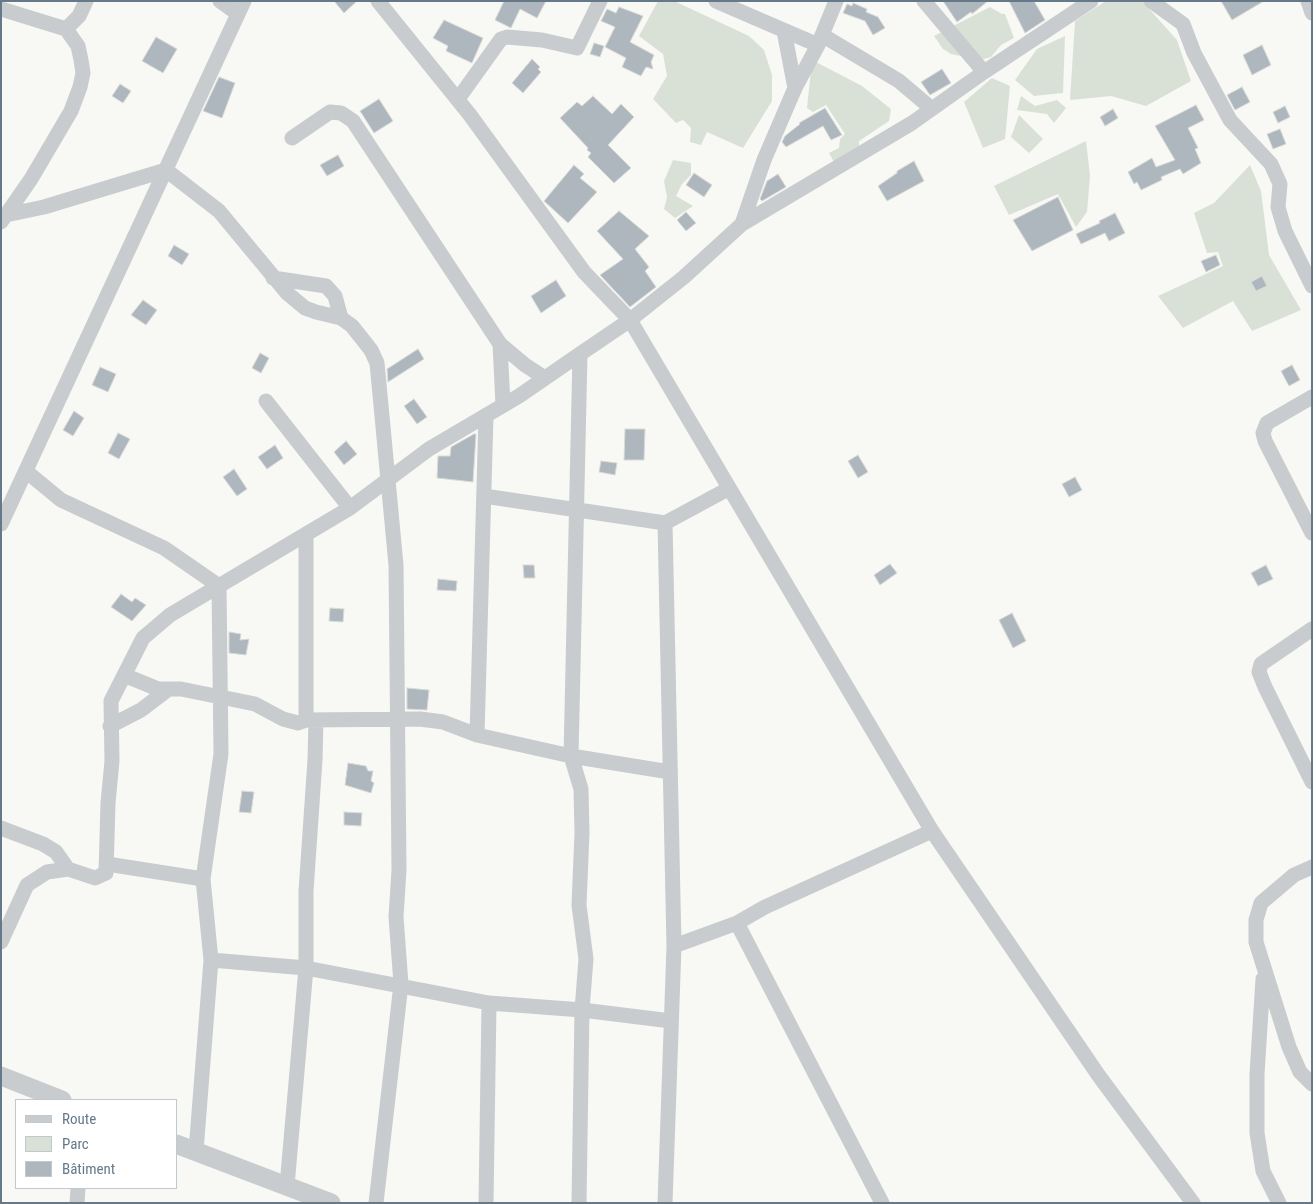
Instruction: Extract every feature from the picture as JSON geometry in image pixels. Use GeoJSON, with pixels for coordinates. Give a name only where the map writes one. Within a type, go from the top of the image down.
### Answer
{"type":"FeatureCollection","features":[{"type":"Feature","properties":{"kind":"street"},"geometry":{"type":"LineString","coordinates":[[66,28],[79,16],[86,1]]}},
{"type":"Feature","properties":{"kind":"street"},"geometry":{"type":"LineString","coordinates":[[1,524],[27,472],[241,7],[220,1]]}},
{"type":"Feature","properties":{"kind":"street"},"geometry":{"type":"LineString","coordinates":[[458,99],[501,39],[507,37],[542,40],[576,48],[600,1]]}},
{"type":"Feature","properties":{"kind":"street"},"geometry":{"type":"LineString","coordinates":[[716,1],[784,31],[820,40],[900,81],[932,109]]}},
{"type":"Feature","properties":{"kind":"street"},"geometry":{"type":"LineString","coordinates":[[742,224],[764,160],[795,88],[820,40],[836,1]]}},
{"type":"Feature","properties":{"kind":"street"},"geometry":{"type":"LineString","coordinates":[[924,1],[984,72]]}},
{"type":"Feature","properties":{"kind":"street"},"geometry":{"type":"LineString","coordinates":[[1,942],[27,885],[47,872],[68,869],[96,878],[106,873],[108,803],[112,760],[110,701],[143,638],[170,615],[350,508],[389,481],[429,449],[486,416],[630,320],[684,277],[742,224],[912,123],[984,72],[1091,1]]}},
{"type":"Feature","properties":{"kind":"street"},"geometry":{"type":"LineString","coordinates":[[1151,1],[1183,24],[1194,54],[1230,120],[1271,164],[1280,184],[1278,206],[1285,231],[1312,286]]}},
{"type":"Feature","properties":{"kind":"street"},"geometry":{"type":"LineString","coordinates":[[1308,1],[1312,13]]}},
{"type":"Feature","properties":{"kind":"street"},"geometry":{"type":"LineString","coordinates":[[380,2],[458,99],[584,272],[630,320],[728,489],[932,831],[1099,1076],[1194,1203]]}},
{"type":"Feature","properties":{"kind":"street"},"geometry":{"type":"LineString","coordinates":[[1,9],[66,28],[78,46],[83,73],[71,110],[31,179],[3,218]]}},
{"type":"Feature","properties":{"kind":"street"},"geometry":{"type":"LineString","coordinates":[[784,31],[795,88]]}},
{"type":"Feature","properties":{"kind":"street"},"geometry":{"type":"LineString","coordinates":[[292,138],[330,112],[341,113],[353,121],[500,344],[525,365],[545,378]]}},
{"type":"Feature","properties":{"kind":"street"},"geometry":{"type":"LineString","coordinates":[[3,218],[166,170]]}},
{"type":"Feature","properties":{"kind":"street"},"geometry":{"type":"LineString","coordinates":[[166,170],[220,211],[287,293],[305,308],[341,318],[352,326],[377,362],[396,564],[399,870],[396,917],[401,984],[376,1203]]}},
{"type":"Feature","properties":{"kind":"street"},"geometry":{"type":"LineString","coordinates":[[273,278],[326,286],[335,296],[341,318]]}},
{"type":"Feature","properties":{"kind":"street"},"geometry":{"type":"LineString","coordinates":[[500,344],[503,405]]}},
{"type":"Feature","properties":{"kind":"street"},"geometry":{"type":"LineString","coordinates":[[579,1203],[582,1010],[586,959],[579,905],[582,833],[581,789],[571,756],[580,354]]}},
{"type":"Feature","properties":{"kind":"street"},"geometry":{"type":"LineString","coordinates":[[1312,397],[1267,423],[1263,433],[1265,442],[1312,533]]}},
{"type":"Feature","properties":{"kind":"street"},"geometry":{"type":"LineString","coordinates":[[266,401],[350,508]]}},
{"type":"Feature","properties":{"kind":"street"},"geometry":{"type":"LineString","coordinates":[[477,735],[486,416]]}},
{"type":"Feature","properties":{"kind":"street"},"geometry":{"type":"LineString","coordinates":[[27,472],[61,500],[164,548],[219,586]]}},
{"type":"Feature","properties":{"kind":"street"},"geometry":{"type":"LineString","coordinates":[[484,496],[665,523],[728,489]]}},
{"type":"Feature","properties":{"kind":"street"},"geometry":{"type":"LineString","coordinates":[[665,523],[674,946],[665,1203]]}},
{"type":"Feature","properties":{"kind":"street"},"geometry":{"type":"LineString","coordinates":[[287,1186],[306,968],[306,891],[315,760],[311,720],[306,534]]}},
{"type":"Feature","properties":{"kind":"street"},"geometry":{"type":"LineString","coordinates":[[196,1151],[211,960],[203,879],[222,754],[219,586]]}},
{"type":"Feature","properties":{"kind":"street"},"geometry":{"type":"LineString","coordinates":[[1312,628],[1261,664],[1260,672],[1265,687],[1312,782]]}},
{"type":"Feature","properties":{"kind":"street"},"geometry":{"type":"LineString","coordinates":[[124,675],[139,683],[166,690],[181,689],[256,704],[283,719],[298,722],[311,720],[398,719],[443,722],[477,735],[571,756],[670,772]]}},
{"type":"Feature","properties":{"kind":"street"},"geometry":{"type":"LineString","coordinates":[[110,726],[141,710],[166,690]]}},
{"type":"Feature","properties":{"kind":"street"},"geometry":{"type":"LineString","coordinates":[[1,828],[43,844],[56,852],[68,869]]}},
{"type":"Feature","properties":{"kind":"street"},"geometry":{"type":"LineString","coordinates":[[674,946],[737,922],[765,907],[932,831]]}},
{"type":"Feature","properties":{"kind":"street"},"geometry":{"type":"LineString","coordinates":[[107,864],[203,879]]}},
{"type":"Feature","properties":{"kind":"street"},"geometry":{"type":"LineString","coordinates":[[1312,867],[1294,875],[1261,903],[1256,920],[1256,942],[1289,1047],[1300,1072],[1312,1084]]}},
{"type":"Feature","properties":{"kind":"street"},"geometry":{"type":"LineString","coordinates":[[737,922],[882,1203]]}},
{"type":"Feature","properties":{"kind":"street"},"geometry":{"type":"LineString","coordinates":[[211,960],[306,968],[401,984],[489,1003],[582,1010],[672,1021]]}},
{"type":"Feature","properties":{"kind":"street"},"geometry":{"type":"LineString","coordinates":[[1264,972],[1257,1074],[1257,1133],[1263,1171],[1279,1203]]}},
{"type":"Feature","properties":{"kind":"street"},"geometry":{"type":"LineString","coordinates":[[486,1203],[489,1003]]}},
{"type":"Feature","properties":{"kind":"street"},"geometry":{"type":"LineString","coordinates":[[1,1076],[59,1099]]}},
{"type":"Feature","properties":{"kind":"street"},"geometry":{"type":"LineString","coordinates":[[178,1145],[331,1203]]}},
{"type":"Feature","properties":{"kind":"street"},"geometry":{"type":"LineString","coordinates":[[77,1203],[78,1189]]}},
{"type":"Feature","properties":{"kind":"green space"},"geometry":{"type":"Polygon","coordinates":[[[658,1],[674,1],[749,36],[764,50],[772,75],[772,101],[743,148],[707,132],[701,145],[690,142],[691,128],[683,120],[676,123],[653,99],[667,76],[663,54],[639,36],[658,1]]]}},
{"type":"Feature","properties":{"kind":"green space"},"geometry":{"type":"Polygon","coordinates":[[[1106,1],[1142,1],[1177,40],[1191,81],[1146,106],[1111,96],[1070,100],[1075,21],[1106,1]]]}},
{"type":"Feature","properties":{"kind":"green space"},"geometry":{"type":"Polygon","coordinates":[[[990,7],[1005,14],[1014,38],[1001,45],[991,57],[980,60],[951,54],[943,49],[934,36],[990,7]]]}},
{"type":"Feature","properties":{"kind":"green space"},"geometry":{"type":"Polygon","coordinates":[[[1065,36],[1063,93],[1034,96],[1015,80],[1037,49],[1065,36]]]}},
{"type":"Feature","properties":{"kind":"green space"},"geometry":{"type":"Polygon","coordinates":[[[812,60],[862,86],[891,109],[889,121],[859,141],[859,146],[834,162],[829,153],[839,148],[840,139],[845,134],[826,105],[813,112],[807,108],[812,60]]]}},
{"type":"Feature","properties":{"kind":"green space"},"geometry":{"type":"Polygon","coordinates":[[[992,78],[1010,86],[1005,139],[983,148],[964,102],[992,78]]]}},
{"type":"Feature","properties":{"kind":"green space"},"geometry":{"type":"Polygon","coordinates":[[[1021,96],[1035,106],[1057,100],[1066,108],[1054,123],[1047,114],[1017,110],[1021,96]]]}},
{"type":"Feature","properties":{"kind":"green space"},"geometry":{"type":"Polygon","coordinates":[[[1019,115],[1043,139],[1029,153],[1011,137],[1019,115]]]}},
{"type":"Feature","properties":{"kind":"green space"},"geometry":{"type":"Polygon","coordinates":[[[1086,141],[1090,176],[1087,212],[1076,227],[1058,194],[1009,215],[994,186],[1086,141]]]}},
{"type":"Feature","properties":{"kind":"green space"},"geometry":{"type":"Polygon","coordinates":[[[673,160],[691,163],[691,175],[682,184],[676,196],[693,206],[675,218],[664,209],[667,197],[664,181],[673,160]]]}},
{"type":"Feature","properties":{"kind":"green space"},"geometry":{"type":"Polygon","coordinates":[[[1250,165],[1261,191],[1269,255],[1301,310],[1252,331],[1233,301],[1183,328],[1158,296],[1223,266],[1218,252],[1207,253],[1194,213],[1214,203],[1250,165]]]}},
{"type":"Feature","properties":{"kind":"building"},"geometry":{"type":"Polygon","coordinates":[[[334,1],[357,1],[344,13],[334,1]]]}},
{"type":"Feature","properties":{"kind":"building"},"geometry":{"type":"Polygon","coordinates":[[[504,1],[546,1],[537,18],[520,9],[511,28],[495,20],[504,1]]]}},
{"type":"Feature","properties":{"kind":"building"},"geometry":{"type":"Polygon","coordinates":[[[943,1],[988,1],[972,14],[971,12],[957,22],[943,1]]]}},
{"type":"Feature","properties":{"kind":"building"},"geometry":{"type":"Polygon","coordinates":[[[1009,1],[1034,1],[1045,20],[1025,33],[1009,1]]]}},
{"type":"Feature","properties":{"kind":"building"},"geometry":{"type":"Polygon","coordinates":[[[1221,1],[1264,1],[1232,20],[1221,1]]]}},
{"type":"Feature","properties":{"kind":"building"},"geometry":{"type":"Polygon","coordinates":[[[853,3],[867,9],[866,12],[878,17],[885,28],[873,35],[865,21],[843,13],[847,4],[852,6],[853,3]]]}},
{"type":"Feature","properties":{"kind":"building"},"geometry":{"type":"Polygon","coordinates":[[[619,7],[643,16],[630,42],[654,55],[651,62],[653,69],[646,67],[641,76],[622,67],[626,58],[605,47],[615,27],[601,21],[607,9],[616,13],[619,7]]]}},
{"type":"Feature","properties":{"kind":"building"},"geometry":{"type":"Polygon","coordinates":[[[444,20],[483,38],[472,63],[446,51],[448,46],[433,38],[444,20]]]}},
{"type":"Feature","properties":{"kind":"building"},"geometry":{"type":"Polygon","coordinates":[[[156,37],[177,49],[163,73],[142,61],[156,37]]]}},
{"type":"Feature","properties":{"kind":"building"},"geometry":{"type":"Polygon","coordinates":[[[594,43],[604,46],[600,57],[590,54],[594,43]]]}},
{"type":"Feature","properties":{"kind":"building"},"geometry":{"type":"Polygon","coordinates":[[[1262,45],[1271,65],[1252,75],[1243,55],[1262,45]]]}},
{"type":"Feature","properties":{"kind":"building"},"geometry":{"type":"Polygon","coordinates":[[[532,59],[540,67],[538,69],[541,72],[523,93],[512,83],[532,59]]]}},
{"type":"Feature","properties":{"kind":"building"},"geometry":{"type":"Polygon","coordinates":[[[942,69],[951,83],[930,95],[921,82],[942,69]]]}},
{"type":"Feature","properties":{"kind":"building"},"geometry":{"type":"Polygon","coordinates":[[[219,77],[235,83],[222,118],[203,111],[219,77]]]}},
{"type":"Feature","properties":{"kind":"building"},"geometry":{"type":"Polygon","coordinates":[[[120,84],[131,91],[123,103],[112,96],[120,84]]]}},
{"type":"Feature","properties":{"kind":"building"},"geometry":{"type":"Polygon","coordinates":[[[1242,87],[1250,102],[1235,110],[1227,95],[1242,87]]]}},
{"type":"Feature","properties":{"kind":"building"},"geometry":{"type":"Polygon","coordinates":[[[593,96],[612,114],[621,104],[634,117],[608,145],[631,168],[614,183],[588,157],[591,153],[587,150],[588,148],[560,118],[577,102],[582,106],[593,96]]]}},
{"type":"Feature","properties":{"kind":"building"},"geometry":{"type":"Polygon","coordinates":[[[379,99],[393,121],[374,133],[360,111],[379,99]]]}},
{"type":"Feature","properties":{"kind":"building"},"geometry":{"type":"Polygon","coordinates":[[[1196,105],[1204,120],[1188,128],[1198,148],[1195,149],[1201,163],[1183,174],[1180,169],[1161,177],[1162,180],[1141,190],[1137,182],[1134,184],[1128,172],[1152,158],[1156,167],[1175,160],[1155,126],[1196,105]]]}},
{"type":"Feature","properties":{"kind":"building"},"geometry":{"type":"Polygon","coordinates":[[[1285,106],[1290,117],[1278,123],[1273,112],[1285,106]]]}},
{"type":"Feature","properties":{"kind":"building"},"geometry":{"type":"Polygon","coordinates":[[[825,108],[842,135],[831,140],[823,126],[786,147],[782,142],[785,136],[799,123],[825,108]]]}},
{"type":"Feature","properties":{"kind":"building"},"geometry":{"type":"Polygon","coordinates":[[[1113,109],[1118,118],[1105,126],[1100,117],[1113,109]]]}},
{"type":"Feature","properties":{"kind":"building"},"geometry":{"type":"Polygon","coordinates":[[[1280,129],[1286,144],[1273,149],[1267,134],[1280,129]]]}},
{"type":"Feature","properties":{"kind":"building"},"geometry":{"type":"Polygon","coordinates":[[[338,155],[344,166],[327,176],[320,165],[338,155]]]}},
{"type":"Feature","properties":{"kind":"building"},"geometry":{"type":"Polygon","coordinates":[[[914,161],[924,181],[887,201],[878,186],[914,161]]]}},
{"type":"Feature","properties":{"kind":"building"},"geometry":{"type":"Polygon","coordinates":[[[574,165],[584,174],[580,178],[597,192],[568,223],[544,201],[574,165]]]}},
{"type":"Feature","properties":{"kind":"building"},"geometry":{"type":"Polygon","coordinates":[[[694,173],[712,185],[704,197],[686,185],[694,173]]]}},
{"type":"Feature","properties":{"kind":"building"},"geometry":{"type":"Polygon","coordinates":[[[778,174],[786,187],[762,201],[760,199],[767,181],[778,174]]]}},
{"type":"Feature","properties":{"kind":"building"},"geometry":{"type":"Polygon","coordinates":[[[1058,197],[1073,230],[1032,251],[1013,220],[1058,197]]]}},
{"type":"Feature","properties":{"kind":"building"},"geometry":{"type":"Polygon","coordinates":[[[619,211],[649,236],[635,249],[649,267],[645,271],[656,287],[630,307],[600,275],[623,259],[597,231],[619,211]]]}},
{"type":"Feature","properties":{"kind":"building"},"geometry":{"type":"Polygon","coordinates":[[[686,212],[696,223],[686,231],[677,220],[686,212]]]}},
{"type":"Feature","properties":{"kind":"building"},"geometry":{"type":"Polygon","coordinates":[[[1115,213],[1125,233],[1109,241],[1105,233],[1081,244],[1076,234],[1100,223],[1099,221],[1115,213]]]}},
{"type":"Feature","properties":{"kind":"building"},"geometry":{"type":"Polygon","coordinates":[[[174,245],[189,254],[182,265],[168,256],[174,245]]]}},
{"type":"Feature","properties":{"kind":"building"},"geometry":{"type":"Polygon","coordinates":[[[1216,255],[1220,265],[1206,272],[1201,261],[1216,255]]]}},
{"type":"Feature","properties":{"kind":"building"},"geometry":{"type":"Polygon","coordinates":[[[1262,276],[1267,286],[1256,291],[1251,282],[1262,276]]]}},
{"type":"Feature","properties":{"kind":"building"},"geometry":{"type":"Polygon","coordinates":[[[556,280],[566,296],[541,313],[531,296],[556,280]]]}},
{"type":"Feature","properties":{"kind":"building"},"geometry":{"type":"Polygon","coordinates":[[[143,300],[157,310],[146,325],[131,315],[143,300]]]}},
{"type":"Feature","properties":{"kind":"building"},"geometry":{"type":"Polygon","coordinates":[[[418,349],[424,359],[388,382],[387,369],[418,349]]]}},
{"type":"Feature","properties":{"kind":"building"},"geometry":{"type":"Polygon","coordinates":[[[260,353],[269,358],[261,373],[252,368],[260,353]]]}},
{"type":"Feature","properties":{"kind":"building"},"geometry":{"type":"Polygon","coordinates":[[[1292,365],[1300,380],[1289,386],[1281,371],[1292,365]]]}},
{"type":"Feature","properties":{"kind":"building"},"geometry":{"type":"Polygon","coordinates":[[[100,367],[116,374],[108,392],[92,385],[100,367]]]}},
{"type":"Feature","properties":{"kind":"building"},"geometry":{"type":"Polygon","coordinates":[[[414,399],[427,417],[417,424],[404,406],[414,399]]]}},
{"type":"Feature","properties":{"kind":"building"},"geometry":{"type":"Polygon","coordinates":[[[74,411],[84,418],[73,436],[63,430],[74,411]]]}},
{"type":"Feature","properties":{"kind":"building"},"geometry":{"type":"Polygon","coordinates":[[[625,429],[645,429],[644,460],[624,460],[625,429]]]}},
{"type":"Feature","properties":{"kind":"building"},"geometry":{"type":"Polygon","coordinates":[[[118,433],[130,439],[119,459],[108,453],[118,433]]]}},
{"type":"Feature","properties":{"kind":"building"},"geometry":{"type":"Polygon","coordinates":[[[476,434],[473,482],[437,478],[438,456],[450,456],[451,447],[476,434]]]}},
{"type":"Feature","properties":{"kind":"building"},"geometry":{"type":"Polygon","coordinates":[[[346,441],[357,454],[344,465],[334,452],[346,441]]]}},
{"type":"Feature","properties":{"kind":"building"},"geometry":{"type":"Polygon","coordinates":[[[275,445],[283,458],[267,469],[258,457],[275,445]]]}},
{"type":"Feature","properties":{"kind":"building"},"geometry":{"type":"Polygon","coordinates":[[[858,455],[868,472],[858,478],[848,461],[858,455]]]}},
{"type":"Feature","properties":{"kind":"building"},"geometry":{"type":"Polygon","coordinates":[[[601,461],[617,463],[615,475],[599,472],[601,461]]]}},
{"type":"Feature","properties":{"kind":"building"},"geometry":{"type":"Polygon","coordinates":[[[234,469],[247,489],[237,496],[223,477],[234,469]]]}},
{"type":"Feature","properties":{"kind":"building"},"geometry":{"type":"Polygon","coordinates":[[[1075,477],[1082,490],[1069,497],[1062,484],[1075,477]]]}},
{"type":"Feature","properties":{"kind":"building"},"geometry":{"type":"Polygon","coordinates":[[[890,564],[897,573],[880,585],[874,575],[890,564]]]}},
{"type":"Feature","properties":{"kind":"building"},"geometry":{"type":"Polygon","coordinates":[[[523,565],[534,565],[535,578],[524,578],[523,565]]]}},
{"type":"Feature","properties":{"kind":"building"},"geometry":{"type":"Polygon","coordinates":[[[1266,565],[1273,579],[1258,586],[1251,573],[1266,565]]]}},
{"type":"Feature","properties":{"kind":"building"},"geometry":{"type":"Polygon","coordinates":[[[438,579],[457,581],[456,591],[437,590],[438,579]]]}},
{"type":"Feature","properties":{"kind":"building"},"geometry":{"type":"Polygon","coordinates":[[[121,594],[132,602],[135,598],[146,605],[132,621],[111,607],[121,594]]]}},
{"type":"Feature","properties":{"kind":"building"},"geometry":{"type":"Polygon","coordinates":[[[330,608],[344,609],[343,622],[329,621],[330,608]]]}},
{"type":"Feature","properties":{"kind":"building"},"geometry":{"type":"Polygon","coordinates":[[[1012,613],[1026,641],[1013,648],[999,620],[1012,613]]]}},
{"type":"Feature","properties":{"kind":"building"},"geometry":{"type":"Polygon","coordinates":[[[229,632],[241,634],[240,640],[249,639],[246,655],[229,653],[229,632]]]}},
{"type":"Feature","properties":{"kind":"building"},"geometry":{"type":"Polygon","coordinates":[[[407,688],[429,690],[427,710],[407,709],[407,688]]]}},
{"type":"Feature","properties":{"kind":"building"},"geometry":{"type":"Polygon","coordinates":[[[348,763],[366,766],[368,771],[373,771],[371,781],[374,783],[371,793],[345,785],[348,763]]]}},
{"type":"Feature","properties":{"kind":"building"},"geometry":{"type":"Polygon","coordinates":[[[242,791],[254,792],[251,813],[239,812],[242,791]]]}},
{"type":"Feature","properties":{"kind":"building"},"geometry":{"type":"Polygon","coordinates":[[[344,812],[362,813],[361,826],[344,825],[344,812]]]}}]}
